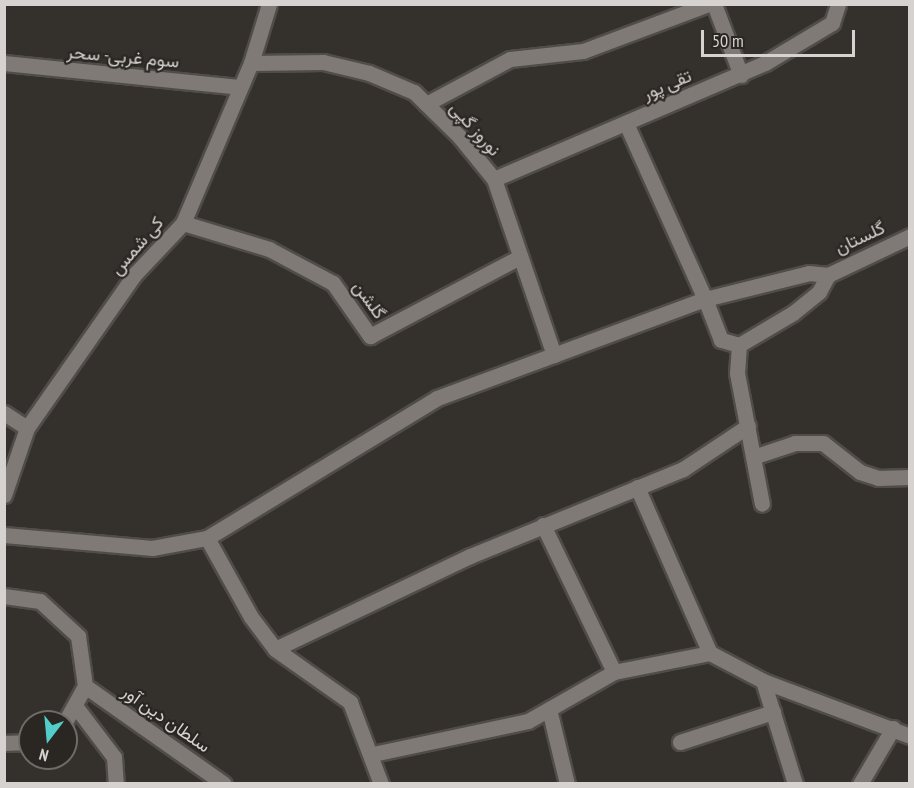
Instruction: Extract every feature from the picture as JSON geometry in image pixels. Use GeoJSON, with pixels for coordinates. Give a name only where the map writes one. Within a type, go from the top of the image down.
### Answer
{"type":"FeatureCollection","features":[{"type":"Feature","properties":{"kind":"street","name":"کی شمس"},"geometry":{"type":"LineString","coordinates":[[4,495],[27,428],[135,274],[183,222],[251,63],[269,4]]}},
{"type":"Feature","properties":{"kind":"street"},"geometry":{"type":"LineString","coordinates":[[426,104],[510,59],[583,51],[709,4]]}},
{"type":"Feature","properties":{"kind":"street"},"geometry":{"type":"LineString","coordinates":[[714,4],[741,75]]}},
{"type":"Feature","properties":{"kind":"street","name":"تقی پور"},"geometry":{"type":"LineString","coordinates":[[494,179],[741,75],[832,23],[838,4]]}},
{"type":"Feature","properties":{"kind":"street","name":"نوروز گپی"},"geometry":{"type":"LineString","coordinates":[[251,63],[323,62],[369,73],[414,92],[494,179],[554,356]]}},
{"type":"Feature","properties":{"kind":"street","name":"سوم غربی- سحر"},"geometry":{"type":"LineString","coordinates":[[4,63],[239,87]]}},
{"type":"Feature","properties":{"kind":"street"},"geometry":{"type":"LineString","coordinates":[[4,535],[152,548],[207,538],[437,398],[705,299],[794,275],[828,275],[819,292],[793,313],[739,345],[721,340],[705,299],[626,123]]}},
{"type":"Feature","properties":{"kind":"street","name":"گلشن"},"geometry":{"type":"LineString","coordinates":[[183,222],[269,249],[333,284],[370,336],[520,257]]}},
{"type":"Feature","properties":{"kind":"street","name":"گلستان"},"geometry":{"type":"LineString","coordinates":[[828,275],[909,236]]}},
{"type":"Feature","properties":{"kind":"street"},"geometry":{"type":"LineString","coordinates":[[739,345],[737,373],[762,504]]}},
{"type":"Feature","properties":{"kind":"street"},"geometry":{"type":"LineString","coordinates":[[4,413],[27,428]]}},
{"type":"Feature","properties":{"kind":"street"},"geometry":{"type":"LineString","coordinates":[[275,649],[543,525],[683,469],[748,426]]}},
{"type":"Feature","properties":{"kind":"street"},"geometry":{"type":"LineString","coordinates":[[753,457],[795,443],[823,443],[861,472],[878,478],[909,477]]}},
{"type":"Feature","properties":{"kind":"street"},"geometry":{"type":"LineString","coordinates":[[636,487],[710,653],[763,681],[893,728],[909,736]]}},
{"type":"Feature","properties":{"kind":"street"},"geometry":{"type":"LineString","coordinates":[[543,525],[614,672]]}},
{"type":"Feature","properties":{"kind":"street"},"geometry":{"type":"LineString","coordinates":[[207,538],[251,617],[275,649],[350,702],[373,754],[381,783]]}},
{"type":"Feature","properties":{"kind":"street"},"geometry":{"type":"LineString","coordinates":[[5,593],[40,602],[68,622],[84,652],[85,686],[74,710]]}},
{"type":"Feature","properties":{"kind":"street"},"geometry":{"type":"LineString","coordinates":[[373,754],[528,721],[614,672],[710,653]]}},
{"type":"Feature","properties":{"kind":"street"},"geometry":{"type":"LineString","coordinates":[[763,681],[795,783]]}},
{"type":"Feature","properties":{"kind":"street","name":"سلطان دین آور"},"geometry":{"type":"LineString","coordinates":[[85,686],[224,783]]}},
{"type":"Feature","properties":{"kind":"street"},"geometry":{"type":"LineString","coordinates":[[76,707],[114,758],[116,783]]}},
{"type":"Feature","properties":{"kind":"street"},"geometry":{"type":"LineString","coordinates":[[549,709],[567,783]]}},
{"type":"Feature","properties":{"kind":"street"},"geometry":{"type":"LineString","coordinates":[[680,742],[773,712]]}},
{"type":"Feature","properties":{"kind":"street"},"geometry":{"type":"LineString","coordinates":[[860,783],[893,728]]}}]}
